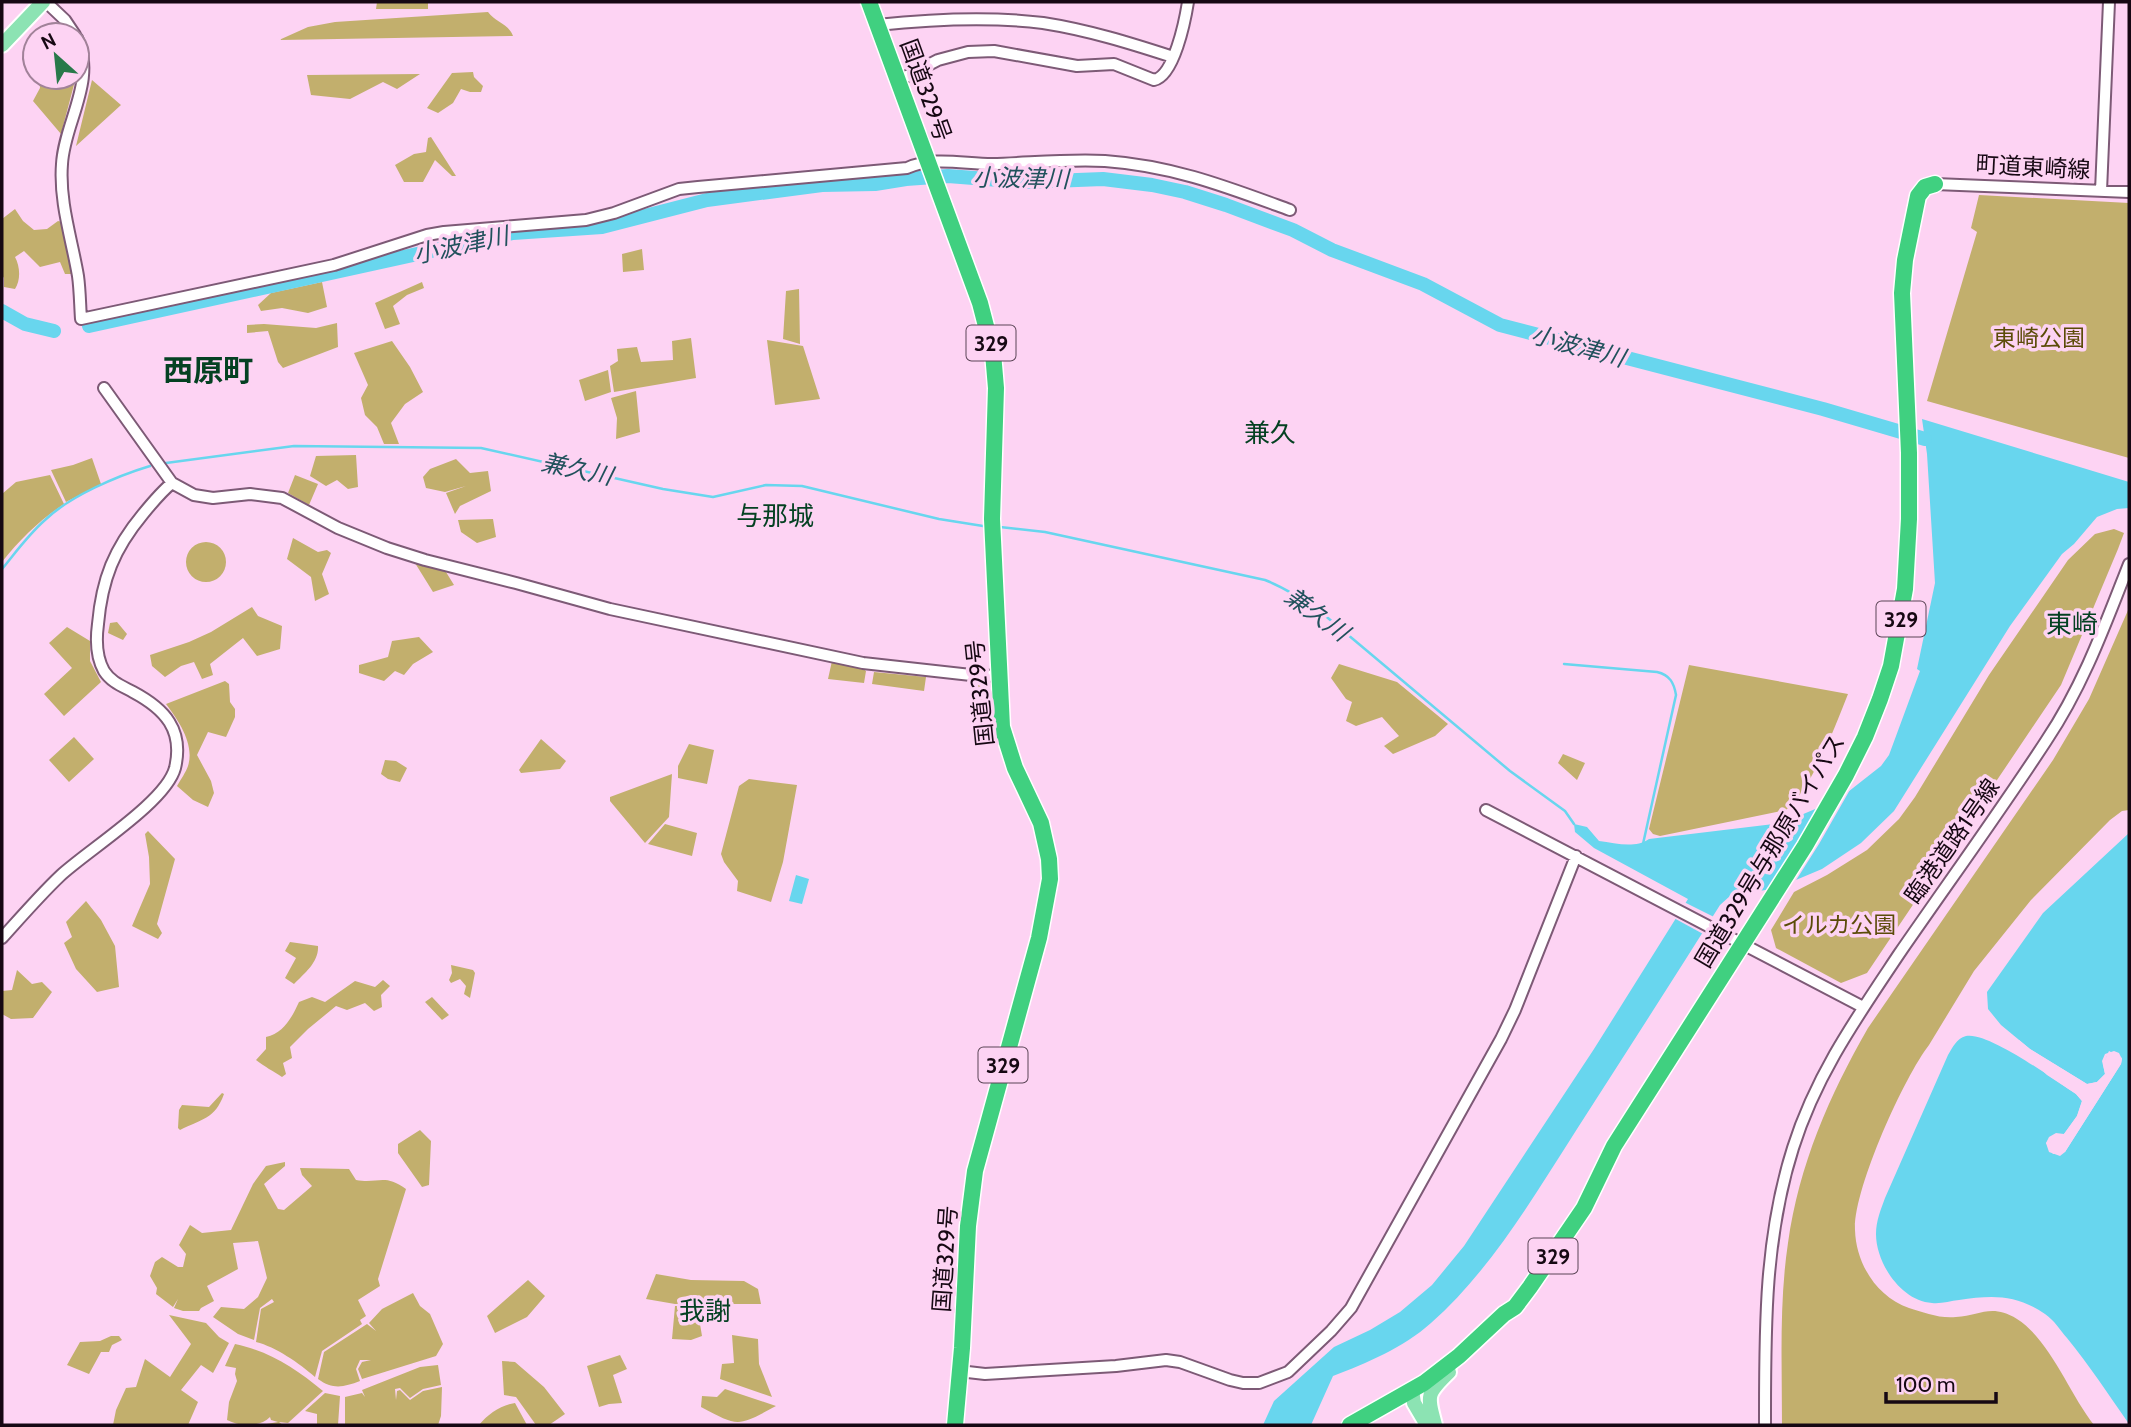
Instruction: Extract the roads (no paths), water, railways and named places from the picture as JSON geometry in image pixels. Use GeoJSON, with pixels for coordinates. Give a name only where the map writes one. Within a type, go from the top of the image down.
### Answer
{"type":"FeatureCollection","features":[{"type":"Feature","properties":{"kind":"highway","name":"国道329号"},"geometry":{"type":"LineString","coordinates":[[869,2],[986,321],[993,352],[996,388],[992,533],[1001,716],[1005,742],[1041,823],[1049,859],[1050,879],[1039,938],[975,1171],[968,1226],[955,1425]]}},
{"type":"Feature","properties":{"kind":"highway","name":"国道329号与那原バイパス"},"geometry":{"type":"LineString","coordinates":[[1350,1425],[1412,1390],[1460,1356],[1515,1307],[1584,1208],[1614,1146],[1768,906],[1846,775],[1880,699],[1898,634],[1907,570],[1909,453],[1903,304],[1905,260],[1918,196],[1925,187],[1935,184]]}},
{"type":"Feature","properties":{"kind":"main road"},"geometry":{"type":"LineString","coordinates":[[2,45],[44,2]]}},
{"type":"Feature","properties":{"kind":"main road"},"geometry":{"type":"LineString","coordinates":[[1435,1425],[1429,1404],[1430,1396],[1436,1384],[1460,1356]]}},
{"type":"Feature","properties":{"kind":"main road"},"geometry":{"type":"LineString","coordinates":[[1412,1390],[1435,1425]]}},
{"type":"Feature","properties":{"kind":"main road"},"geometry":{"type":"LineString","coordinates":[[1412,1390],[1414,1403],[1427,1425]]}},
{"type":"Feature","properties":{"kind":"street"},"geometry":{"type":"LineString","coordinates":[[44,2],[66,21]]}},
{"type":"Feature","properties":{"kind":"street"},"geometry":{"type":"LineString","coordinates":[[899,82],[938,60],[968,52],[994,51],[1077,66],[1114,64],[1154,80],[1159,79],[1168,71],[1183,27],[1188,2]]}},
{"type":"Feature","properties":{"kind":"street"},"geometry":{"type":"LineString","coordinates":[[2101,191],[2109,2]]}},
{"type":"Feature","properties":{"kind":"street"},"geometry":{"type":"LineString","coordinates":[[877,25],[967,19],[1043,23],[1120,40],[1172,57]]}},
{"type":"Feature","properties":{"kind":"street"},"geometry":{"type":"LineString","coordinates":[[80,91],[62,163],[64,202],[78,279],[81,319],[334,265],[427,235],[586,220],[679,190],[907,167],[1081,160],[1146,166],[1199,177],[1290,210]]}},
{"type":"Feature","properties":{"kind":"street","name":"町道東崎線"},"geometry":{"type":"LineString","coordinates":[[1935,184],[2129,192]]}},
{"type":"Feature","properties":{"kind":"street"},"geometry":{"type":"LineString","coordinates":[[104,388],[172,483],[203,498],[250,494],[282,498],[338,528],[387,548],[610,609],[872,665],[971,676],[999,676]]}},
{"type":"Feature","properties":{"kind":"street"},"geometry":{"type":"LineString","coordinates":[[2,938],[61,875],[164,790],[174,770],[177,744],[175,732],[167,717],[151,702],[109,678],[100,665],[97,639],[100,601],[115,555],[133,526],[172,483]]}},
{"type":"Feature","properties":{"kind":"street","name":"臨港道路1号線"},"geometry":{"type":"LineString","coordinates":[[1765,1425],[1767,1286],[1772,1234],[1793,1146],[1812,1097],[1828,1064],[1863,1007],[2060,720],[2089,665],[2129,564]]}},
{"type":"Feature","properties":{"kind":"street"},"geometry":{"type":"LineString","coordinates":[[1486,810],[1863,1007]]}},
{"type":"Feature","properties":{"kind":"street"},"geometry":{"type":"LineString","coordinates":[[959,1371],[985,1374],[1116,1366],[1166,1360],[1243,1383],[1259,1383],[1288,1372],[1351,1308],[1444,1142],[1515,1010],[1576,856]]}},
{"type":"Feature","properties":{"kind":"water"},"geometry":{"type":"Polygon","coordinates":[[[1922,419],[2129,482],[2129,508],[2117,509],[2097,517],[2062,554],[2010,626],[1894,811],[1861,843],[1822,869],[1777,888],[1730,896],[1720,905],[1528,1206],[1492,1256],[1453,1302],[1409,1340],[1372,1360],[1333,1376],[1311,1425],[1263,1425],[1274,1401],[1334,1347],[1400,1312],[1432,1285],[1464,1246],[1594,1049],[1688,899],[1594,848],[1575,832],[1574,824],[1587,827],[1599,841],[1631,845],[1649,839],[1782,823],[1839,799],[1881,766],[1889,755],[1920,671],[1917,669],[1935,583],[1927,454],[1922,419]]]}},
{"type":"Feature","properties":{"kind":"water"},"geometry":{"type":"Polygon","coordinates":[[[2129,833],[2129,1424],[2083,1359],[2048,1316],[2014,1299],[1982,1297],[1939,1303],[1921,1301],[1892,1279],[1880,1257],[1876,1234],[1885,1198],[1948,1055],[1960,1039],[1966,1036],[1990,1041],[2038,1069],[2076,1094],[2082,1101],[2077,1116],[2064,1134],[2056,1134],[2046,1143],[2053,1154],[2065,1152],[2121,1064],[2122,1058],[2109,1051],[2103,1064],[2105,1074],[2097,1082],[2087,1084],[2030,1049],[2001,1025],[1988,1009],[1987,992],[2043,913],[2129,833]]]}},
{"type":"Feature","properties":{"kind":"water"},"geometry":{"type":"Polygon","coordinates":[[[796,875],[809,879],[802,904],[789,901],[796,875]]]}},
{"type":"Feature","properties":{"kind":"waterway","name":"小波津川"},"geometry":{"type":"LineString","coordinates":[[89,326],[513,233],[602,227],[707,200],[822,185],[875,184],[948,176],[1026,182],[1103,179],[1152,185],[1226,205],[1293,230],[1332,250],[1423,284],[1500,325],[1823,409],[1925,439]]}},
{"type":"Feature","properties":{"kind":"waterway","name":"小波津川"},"geometry":{"type":"LineString","coordinates":[[2,311],[25,324],[54,331]]}},
{"type":"Feature","properties":{"kind":"waterway","name":"兼久川"},"geometry":{"type":"LineString","coordinates":[[166,463],[294,446],[481,448],[663,489],[713,497],[766,485],[802,486],[939,519],[983,526]]}},
{"type":"Feature","properties":{"kind":"waterway","name":"兼久川"},"geometry":{"type":"LineString","coordinates":[[2,569],[22,544],[55,511],[109,481],[150,466]]}},
{"type":"Feature","properties":{"kind":"waterway","name":"兼久川"},"geometry":{"type":"LineString","coordinates":[[1000,527],[1045,532],[1265,580],[1280,587],[1322,613],[1510,771],[1565,811],[1574,824]]}},
{"type":"Feature","properties":{"kind":"waterway"},"geometry":{"type":"LineString","coordinates":[[1564,664],[1657,672],[1668,677],[1673,683],[1676,695],[1643,844]]}},
{"type":"Feature","properties":{"kind":"district","name":"西原町"},"geometry":{"type":"Point","coordinates":[208,370]}},
{"type":"Feature","properties":{"kind":"district","name":"兼久"},"geometry":{"type":"Point","coordinates":[1270,433]}},
{"type":"Feature","properties":{"kind":"district","name":"与那城"},"geometry":{"type":"Point","coordinates":[775,516]}},
{"type":"Feature","properties":{"kind":"district","name":"東崎"},"geometry":{"type":"Point","coordinates":[2072,624]}},
{"type":"Feature","properties":{"kind":"district","name":"我謝"},"geometry":{"type":"Point","coordinates":[705,1311]}},
{"type":"Feature","properties":{"kind":"park label","name":"東崎公園"},"geometry":{"type":"Point","coordinates":[2039,338]}},
{"type":"Feature","properties":{"kind":"park label","name":"イルカ公園"},"geometry":{"type":"Point","coordinates":[1839,925]}}]}
